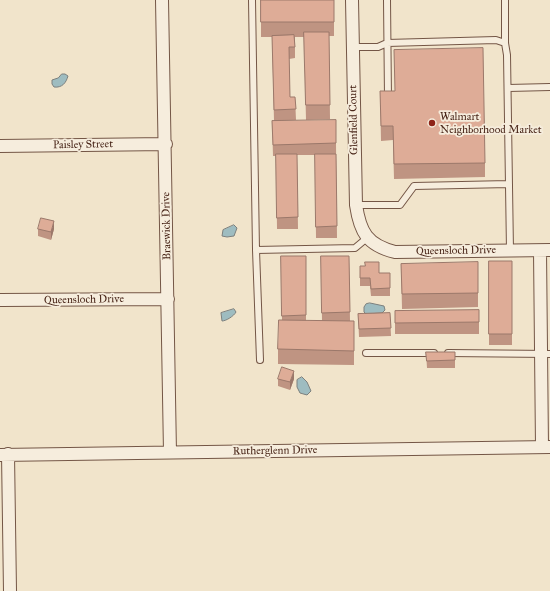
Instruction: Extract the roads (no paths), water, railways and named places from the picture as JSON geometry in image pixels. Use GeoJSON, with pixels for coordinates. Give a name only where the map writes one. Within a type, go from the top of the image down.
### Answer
{"type":"FeatureCollection","features":[{"type":"Feature","properties":{"kind":"street","name":"Braewick Drive"},"geometry":{"type":"LineString","coordinates":[[162,0],[166,144],[170,452]]}},
{"type":"Feature","properties":{"kind":"street","name":"Glenfield Court"},"geometry":{"type":"LineString","coordinates":[[352,0],[356,205],[358,218],[367,238]]}},
{"type":"Feature","properties":{"kind":"street","name":"Paisley Street"},"geometry":{"type":"LineString","coordinates":[[0,146],[166,144]]}},
{"type":"Feature","properties":{"kind":"street","name":"Queensloch Drive"},"geometry":{"type":"LineString","coordinates":[[367,238],[382,249],[395,252],[545,251]]}},
{"type":"Feature","properties":{"kind":"street"},"geometry":{"type":"LineString","coordinates":[[545,251],[546,447]]}},
{"type":"Feature","properties":{"kind":"street","name":"Queensloch Drive"},"geometry":{"type":"LineString","coordinates":[[0,300],[168,299]]}},
{"type":"Feature","properties":{"kind":"street","name":"Rutherglenn Drive"},"geometry":{"type":"LineString","coordinates":[[4,454],[546,447]]}},
{"type":"Feature","properties":{"kind":"street"},"geometry":{"type":"LineString","coordinates":[[4,454],[10,591]]}},
{"type":"Feature","properties":{"kind":"lane"},"geometry":{"type":"LineString","coordinates":[[387,0],[388,98]]}},
{"type":"Feature","properties":{"kind":"lane"},"geometry":{"type":"LineString","coordinates":[[505,0],[505,43],[508,55],[510,251]]}},
{"type":"Feature","properties":{"kind":"lane"},"geometry":{"type":"LineString","coordinates":[[252,1],[256,250],[260,360]]}},
{"type":"Feature","properties":{"kind":"lane"},"geometry":{"type":"LineString","coordinates":[[352,47],[378,47],[387,42],[496,40],[505,43]]}},
{"type":"Feature","properties":{"kind":"lane"},"geometry":{"type":"LineString","coordinates":[[508,88],[550,87]]}},
{"type":"Feature","properties":{"kind":"lane"},"geometry":{"type":"LineString","coordinates":[[356,205],[400,205],[414,186],[509,184]]}},
{"type":"Feature","properties":{"kind":"lane"},"geometry":{"type":"LineString","coordinates":[[256,250],[355,248],[367,238]]}},
{"type":"Feature","properties":{"kind":"lane"},"geometry":{"type":"LineString","coordinates":[[366,353],[545,354]]}},
{"type":"Feature","properties":{"kind":"water"},"geometry":{"type":"Polygon","coordinates":[[[62,74],[68,76],[66,81],[61,86],[54,87],[52,80],[58,78],[62,74]]]}},
{"type":"Feature","properties":{"kind":"water"},"geometry":{"type":"Polygon","coordinates":[[[234,225],[237,228],[234,236],[222,236],[223,230],[234,225]]]}},
{"type":"Feature","properties":{"kind":"water"},"geometry":{"type":"Polygon","coordinates":[[[370,303],[384,306],[385,310],[382,313],[366,314],[364,312],[364,307],[366,304],[370,303]]]}},
{"type":"Feature","properties":{"kind":"water"},"geometry":{"type":"Polygon","coordinates":[[[234,309],[236,312],[234,315],[222,321],[221,313],[234,309]]]}},
{"type":"Feature","properties":{"kind":"water"},"geometry":{"type":"Polygon","coordinates":[[[302,377],[307,382],[311,391],[307,395],[300,393],[297,387],[297,380],[302,377]]]}},
{"type":"Feature","properties":{"kind":"place","name":"Walmart Neighborhood Market"},"geometry":{"type":"Point","coordinates":[432,123]}}]}
